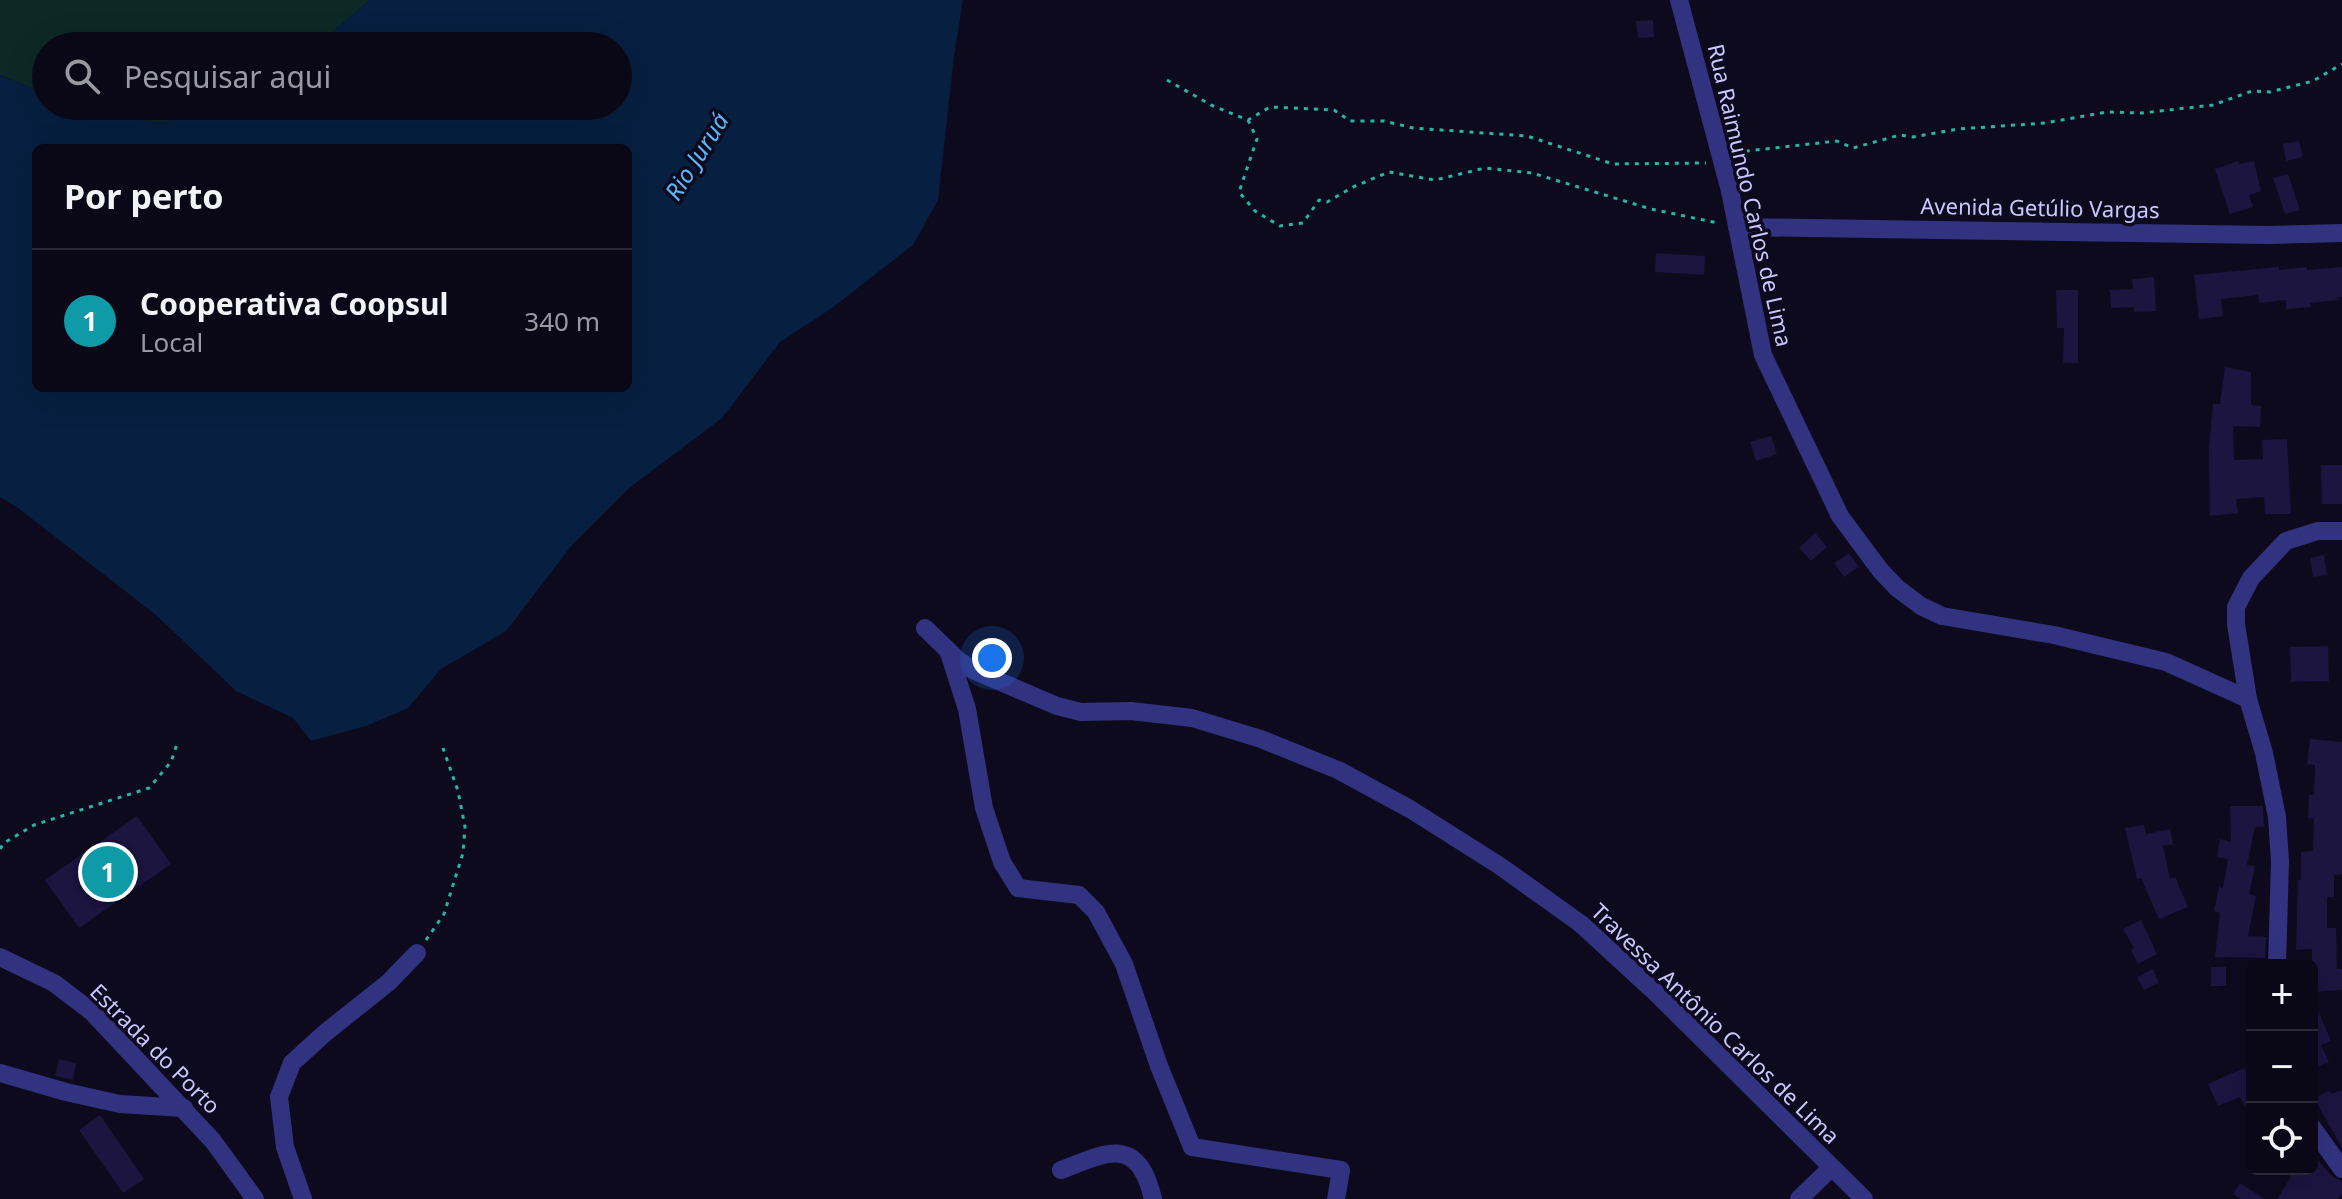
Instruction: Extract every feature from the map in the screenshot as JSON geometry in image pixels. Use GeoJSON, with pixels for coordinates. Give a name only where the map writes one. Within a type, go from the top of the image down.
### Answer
{"type":"FeatureCollection","features":[{"type":"Feature","properties":{"kind":"street","name":"Rua Raimundo Carlos de Lima"},"geometry":{"type":"LineString","coordinates":[[1679,0],[1723,165],[1763,355],[1840,516],[1880,570],[1921,606],[1942,616],[2054,635],[2166,662],[2248,699]]}},
{"type":"Feature","properties":{"kind":"street","name":"Avenida Getúlio Vargas"},"geometry":{"type":"LineString","coordinates":[[1737,227],[2268,235],[2342,233]]}},
{"type":"Feature","properties":{"kind":"street"},"geometry":{"type":"LineString","coordinates":[[2277,959],[2280,861],[2277,817],[2264,753],[2248,699],[2236,607],[2251,578],[2286,541],[2318,531],[2342,531]]}},
{"type":"Feature","properties":{"kind":"street","name":"Travessa Antônio Carlos de Lima"},"geometry":{"type":"LineString","coordinates":[[925,628],[949,653],[975,671],[1057,706],[1081,712],[1131,711],[1192,718],[1261,739],[1338,770],[1410,809],[1500,866],[1581,924],[1655,992],[1864,1199]]}},
{"type":"Feature","properties":{"kind":"street"},"geometry":{"type":"LineString","coordinates":[[949,653],[967,709],[984,808],[1002,862],[1018,888],[1079,895],[1096,912],[1124,964],[1159,1066],[1192,1147],[1341,1170],[1336,1199]]}},
{"type":"Feature","properties":{"kind":"street"},"geometry":{"type":"LineString","coordinates":[[303,1199],[285,1147],[279,1097],[292,1063],[389,982],[417,953]]}},
{"type":"Feature","properties":{"kind":"street","name":"Estrada do Porto"},"geometry":{"type":"LineString","coordinates":[[0,957],[54,983],[92,1012],[213,1141],[255,1199]]}},
{"type":"Feature","properties":{"kind":"street"},"geometry":{"type":"LineString","coordinates":[[0,1073],[120,1104],[184,1108]]}},
{"type":"Feature","properties":{"kind":"street"},"geometry":{"type":"LineString","coordinates":[[2318,1135],[2342,1169]]}},
{"type":"Feature","properties":{"kind":"street"},"geometry":{"type":"LineString","coordinates":[[1061,1170],[1113,1151],[1133,1157],[1145,1174],[1153,1199]]}},
{"type":"Feature","properties":{"kind":"street"},"geometry":{"type":"LineString","coordinates":[[1799,1199],[1831,1168]]}},
{"type":"Feature","properties":{"kind":"path"},"geometry":{"type":"LineString","coordinates":[[1248,120],[1270,107],[1334,110],[1350,121],[1384,121],[1413,128],[1527,136],[1613,164],[1688,162],[1723,165],[1735,163],[1747,151],[1817,142],[1837,141],[1853,148],[1900,135],[1913,137],[1958,129],[2045,123],[2107,112],[2142,113],[2213,105],[2252,91],[2270,92],[2313,81],[2342,64]]}},
{"type":"Feature","properties":{"kind":"path"},"geometry":{"type":"LineString","coordinates":[[1167,80],[1211,105],[1248,120],[1257,139],[1239,192],[1255,211],[1280,226],[1303,223],[1319,200],[1327,202],[1389,172],[1435,180],[1485,168],[1532,173],[1651,209],[1737,227]]}},
{"type":"Feature","properties":{"kind":"path"},"geometry":{"type":"LineString","coordinates":[[0,849],[4,843],[34,825],[149,788],[171,762],[178,741]]}},
{"type":"Feature","properties":{"kind":"path"},"geometry":{"type":"LineString","coordinates":[[417,953],[444,914],[463,853],[465,827],[458,791],[443,748]]}},
{"type":"Feature","properties":{"kind":"green space"},"geometry":{"type":"Polygon","coordinates":[[[0,0],[370,0],[332,32],[32,32],[32,88],[0,75],[0,0]]]}},
{"type":"Feature","properties":{"kind":"green space"},"geometry":{"type":"Polygon","coordinates":[[[141,120],[170,120],[160,123],[141,120]]]}},
{"type":"Feature","properties":{"kind":"water","name":"Rio Juruá"},"geometry":{"type":"Polygon","coordinates":[[[370,0],[963,0],[938,200],[913,245],[832,308],[780,342],[722,418],[629,488],[572,545],[506,631],[441,669],[408,708],[366,726],[311,741],[293,718],[236,691],[156,615],[0,497],[0,75],[32,88],[32,120],[141,120],[160,123],[170,120],[632,120],[632,32],[332,32],[370,0]]]}},
{"type":"Feature","properties":{"kind":"building"},"geometry":{"type":"Polygon","coordinates":[[[1653,20],[1654,37],[1638,38],[1636,21],[1653,20]]]}},
{"type":"Feature","properties":{"kind":"building"},"geometry":{"type":"Polygon","coordinates":[[[2299,141],[2303,157],[2286,161],[2283,144],[2299,141]]]}},
{"type":"Feature","properties":{"kind":"building"},"geometry":{"type":"Polygon","coordinates":[[[2238,161],[2239,164],[2254,161],[2261,191],[2249,195],[2253,207],[2230,214],[2215,169],[2238,161]]]}},
{"type":"Feature","properties":{"kind":"building"},"geometry":{"type":"Polygon","coordinates":[[[2288,174],[2300,210],[2285,214],[2273,178],[2288,174]]]}},
{"type":"Feature","properties":{"kind":"building"},"geometry":{"type":"Polygon","coordinates":[[[1656,253],[1705,256],[1704,275],[1655,272],[1656,253]]]}},
{"type":"Feature","properties":{"kind":"building"},"geometry":{"type":"Polygon","coordinates":[[[2279,267],[2279,270],[2307,267],[2307,270],[2342,267],[2342,297],[2310,303],[2311,307],[2286,309],[2286,300],[2259,303],[2258,295],[2221,299],[2223,316],[2199,319],[2194,275],[2279,267]]]}},
{"type":"Feature","properties":{"kind":"building"},"geometry":{"type":"Polygon","coordinates":[[[2154,277],[2156,311],[2134,312],[2134,307],[2111,308],[2110,290],[2133,289],[2132,279],[2154,277]]]}},
{"type":"Feature","properties":{"kind":"building"},"geometry":{"type":"Polygon","coordinates":[[[2056,290],[2078,290],[2078,363],[2063,363],[2064,328],[2057,328],[2056,290]]]}},
{"type":"Feature","properties":{"kind":"building"},"geometry":{"type":"Polygon","coordinates":[[[2225,367],[2251,372],[2251,405],[2261,406],[2260,427],[2233,426],[2234,460],[2263,459],[2262,440],[2287,439],[2291,514],[2265,514],[2264,497],[2236,499],[2238,513],[2210,516],[2209,448],[2213,404],[2220,404],[2225,367]]]}},
{"type":"Feature","properties":{"kind":"building"},"geometry":{"type":"Polygon","coordinates":[[[1771,436],[1777,454],[1756,461],[1750,442],[1771,436]]]}},
{"type":"Feature","properties":{"kind":"building"},"geometry":{"type":"Polygon","coordinates":[[[2321,465],[2342,465],[2342,504],[2322,504],[2321,465]]]}},
{"type":"Feature","properties":{"kind":"building"},"geometry":{"type":"Polygon","coordinates":[[[1815,533],[1827,547],[1811,561],[1799,548],[1815,533]]]}},
{"type":"Feature","properties":{"kind":"building"},"geometry":{"type":"Polygon","coordinates":[[[1849,553],[1859,567],[1844,577],[1834,563],[1849,553]]]}},
{"type":"Feature","properties":{"kind":"building"},"geometry":{"type":"Polygon","coordinates":[[[2324,555],[2327,575],[2313,577],[2310,558],[2324,555]]]}},
{"type":"Feature","properties":{"kind":"building"},"geometry":{"type":"Polygon","coordinates":[[[2328,646],[2329,681],[2291,682],[2290,647],[2328,646]]]}},
{"type":"Feature","properties":{"kind":"building"},"geometry":{"type":"Polygon","coordinates":[[[2310,739],[2342,742],[2342,874],[2334,875],[2334,897],[2327,897],[2327,928],[2336,928],[2337,969],[2342,969],[2342,990],[2318,992],[2318,959],[2312,959],[2312,949],[2296,950],[2301,852],[2313,851],[2314,819],[2308,818],[2309,795],[2314,795],[2315,765],[2307,764],[2310,739]]]}},
{"type":"Feature","properties":{"kind":"building"},"geometry":{"type":"Polygon","coordinates":[[[2230,806],[2263,806],[2264,827],[2255,827],[2247,865],[2255,866],[2249,894],[2256,896],[2248,936],[2266,937],[2265,958],[2215,957],[2220,913],[2214,911],[2219,887],[2223,888],[2228,859],[2217,857],[2220,839],[2231,842],[2230,806]]]}},
{"type":"Feature","properties":{"kind":"building"},"geometry":{"type":"Polygon","coordinates":[[[137,816],[171,864],[79,928],[45,880],[137,816]]]}},
{"type":"Feature","properties":{"kind":"building"},"geometry":{"type":"Polygon","coordinates":[[[2144,825],[2146,834],[2170,829],[2173,844],[2163,846],[2170,879],[2175,877],[2188,907],[2159,919],[2141,878],[2137,879],[2125,828],[2144,825]]]}},
{"type":"Feature","properties":{"kind":"building"},"geometry":{"type":"Polygon","coordinates":[[[2141,920],[2157,954],[2138,964],[2131,950],[2134,948],[2123,929],[2141,920]]]}},
{"type":"Feature","properties":{"kind":"building"},"geometry":{"type":"Polygon","coordinates":[[[2211,967],[2226,967],[2226,986],[2211,986],[2211,967]]]}},
{"type":"Feature","properties":{"kind":"building"},"geometry":{"type":"Polygon","coordinates":[[[2153,969],[2159,983],[2144,990],[2137,977],[2153,969]]]}},
{"type":"Feature","properties":{"kind":"building"},"geometry":{"type":"Polygon","coordinates":[[[2318,1010],[2331,1041],[2321,1045],[2329,1062],[2318,1067],[2318,1010]]]}},
{"type":"Feature","properties":{"kind":"building"},"geometry":{"type":"Polygon","coordinates":[[[59,1059],[76,1063],[73,1080],[55,1076],[59,1059]]]}},
{"type":"Feature","properties":{"kind":"building"},"geometry":{"type":"Polygon","coordinates":[[[2244,1068],[2246,1109],[2240,1097],[2218,1106],[2208,1084],[2244,1068]]]}},
{"type":"Feature","properties":{"kind":"building"},"geometry":{"type":"Polygon","coordinates":[[[2342,1090],[2342,1148],[2318,1105],[2318,1096],[2329,1091],[2331,1094],[2342,1090]]]}},
{"type":"Feature","properties":{"kind":"building"},"geometry":{"type":"Polygon","coordinates":[[[100,1115],[144,1179],[123,1193],[79,1130],[100,1115]]]}},
{"type":"Feature","properties":{"kind":"building"},"geometry":{"type":"Polygon","coordinates":[[[2318,1161],[2333,1177],[2342,1181],[2342,1194],[2337,1199],[2277,1199],[2291,1177],[2289,1175],[2318,1175],[2318,1161]]]}},
{"type":"Feature","properties":{"kind":"building"},"geometry":{"type":"Polygon","coordinates":[[[2240,1183],[2265,1199],[2240,1199],[2233,1194],[2240,1183]]]}},
{"type":"Feature","properties":{"kind":"place","name":"Cooperativa Coopsul"},"geometry":{"type":"Point","coordinates":[108,872]}}]}
